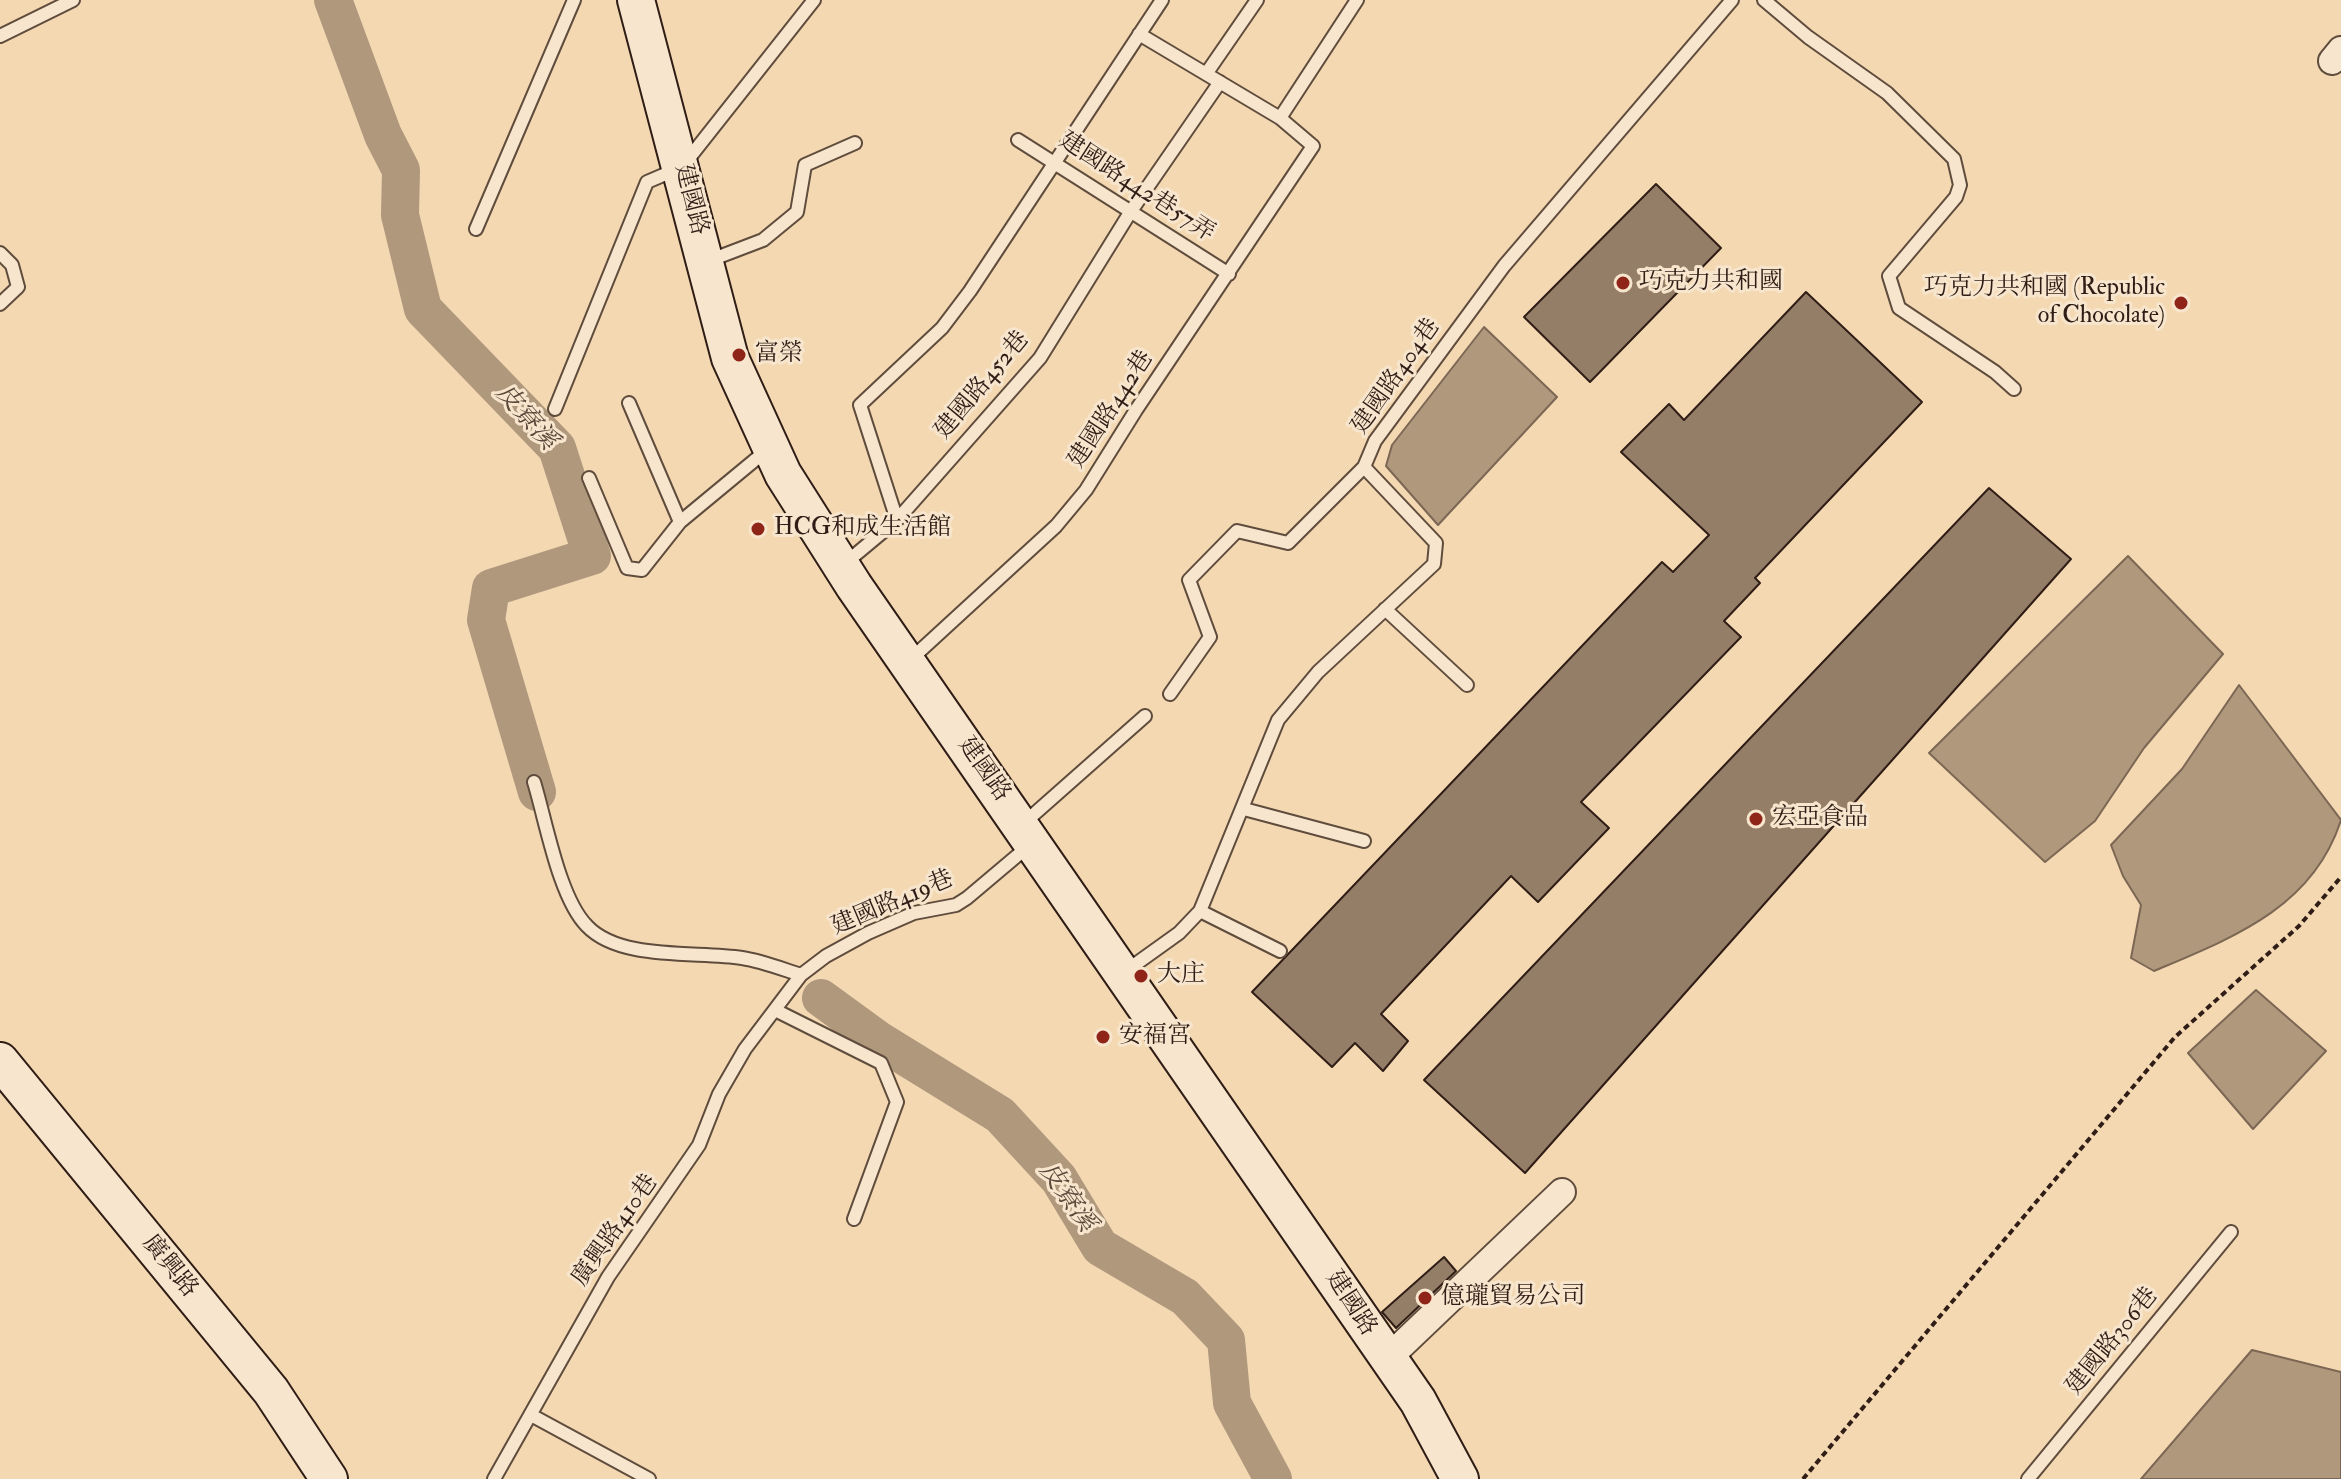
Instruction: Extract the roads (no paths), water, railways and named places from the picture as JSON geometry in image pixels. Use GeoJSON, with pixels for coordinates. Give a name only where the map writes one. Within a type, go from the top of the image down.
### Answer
{"type":"FeatureCollection","features":[{"type":"Feature","properties":{"kind":"street","name":"建國路"},"geometry":{"type":"LineString","coordinates":[[636,0],[730,358],[769,448],[841,567],[1028,834],[1386,1360],[1418,1401],[1460,1479]]}},
{"type":"Feature","properties":{"kind":"street","name":"廣興路"},"geometry":{"type":"LineString","coordinates":[[0,1061],[271,1391],[329,1479]]}},
{"type":"Feature","properties":{"kind":"street"},"geometry":{"type":"LineString","coordinates":[[1386,1360],[1562,1192]]}},
{"type":"Feature","properties":{"kind":"lane"},"geometry":{"type":"LineString","coordinates":[[0,36],[73,0]]}},
{"type":"Feature","properties":{"kind":"lane"},"geometry":{"type":"LineString","coordinates":[[476,229],[574,0]]}},
{"type":"Feature","properties":{"kind":"lane"},"geometry":{"type":"LineString","coordinates":[[555,409],[647,182],[682,167],[814,0]]}},
{"type":"Feature","properties":{"kind":"lane"},"geometry":{"type":"LineString","coordinates":[[897,520],[860,405],[942,328],[970,291],[1162,0]]}},
{"type":"Feature","properties":{"kind":"lane"},"geometry":{"type":"LineString","coordinates":[[1206,74],[1257,0]]}},
{"type":"Feature","properties":{"kind":"lane"},"geometry":{"type":"LineString","coordinates":[[1139,34],[1280,118],[1357,0]]}},
{"type":"Feature","properties":{"kind":"lane","name":"建國路404巷"},"geometry":{"type":"LineString","coordinates":[[1123,973],[1179,933],[1200,911],[1278,720],[1318,672],[1434,564],[1436,543],[1364,467],[1375,441],[1504,266],[1732,0]]}},
{"type":"Feature","properties":{"kind":"lane"},"geometry":{"type":"LineString","coordinates":[[1764,0],[1808,37],[1887,93],[1954,159],[1960,185],[1956,197],[1889,276],[1889,285],[1899,308],[1995,372],[2014,389]]}},
{"type":"Feature","properties":{"kind":"lane","name":"建國路452巷"},"geometry":{"type":"LineString","coordinates":[[841,567],[897,520],[1040,358],[1131,211],[1220,82]]}},
{"type":"Feature","properties":{"kind":"lane","name":"建國路442巷"},"geometry":{"type":"LineString","coordinates":[[907,663],[1056,526],[1076,502],[1313,146],[1280,118]]}},
{"type":"Feature","properties":{"kind":"lane","name":"建國路442巷57弄"},"geometry":{"type":"LineString","coordinates":[[1018,140],[1229,274]]}},
{"type":"Feature","properties":{"kind":"lane"},"geometry":{"type":"LineString","coordinates":[[705,262],[763,240],[797,212],[805,165],[855,143]]}},
{"type":"Feature","properties":{"kind":"lane"},"geometry":{"type":"LineString","coordinates":[[0,253],[12,265],[18,287],[0,304]]}},
{"type":"Feature","properties":{"kind":"lane"},"geometry":{"type":"LineString","coordinates":[[629,403],[680,522]]}},
{"type":"Feature","properties":{"kind":"lane"},"geometry":{"type":"LineString","coordinates":[[589,478],[627,568],[642,570],[680,522],[769,448]]}},
{"type":"Feature","properties":{"kind":"lane"},"geometry":{"type":"LineString","coordinates":[[1170,694],[1210,637],[1189,580],[1237,531],[1288,543],[1364,467]]}},
{"type":"Feature","properties":{"kind":"lane"},"geometry":{"type":"LineString","coordinates":[[1385,609],[1467,685]]}},
{"type":"Feature","properties":{"kind":"lane","name":"建國路419巷"},"geometry":{"type":"LineString","coordinates":[[775,1010],[801,975],[826,956],[914,913],[956,905],[967,898],[1145,716]]}},
{"type":"Feature","properties":{"kind":"lane"},"geometry":{"type":"LineString","coordinates":[[534,782],[568,892],[586,925],[605,940],[628,948],[743,958],[801,975]]}},
{"type":"Feature","properties":{"kind":"lane"},"geometry":{"type":"LineString","coordinates":[[1244,809],[1364,841]]}},
{"type":"Feature","properties":{"kind":"lane"},"geometry":{"type":"LineString","coordinates":[[1200,911],[1280,951]]}},
{"type":"Feature","properties":{"kind":"lane"},"geometry":{"type":"LineString","coordinates":[[775,1010],[881,1063],[897,1102],[854,1219]]}},
{"type":"Feature","properties":{"kind":"lane","name":"廣興路410巷"},"geometry":{"type":"LineString","coordinates":[[494,1479],[608,1277],[699,1145],[719,1094],[745,1049],[775,1010]]}},
{"type":"Feature","properties":{"kind":"lane","name":"建國路306巷"},"geometry":{"type":"LineString","coordinates":[[2028,1479],[2231,1232]]}},
{"type":"Feature","properties":{"kind":"lane"},"geometry":{"type":"LineString","coordinates":[[531,1415],[649,1479]]}},
{"type":"Feature","properties":{"kind":"waterway","name":"皮寮溪"},"geometry":{"type":"LineString","coordinates":[[333,0],[383,135],[401,170],[400,215],[423,309],[557,448],[592,556],[491,588],[486,620],[537,792]]}},
{"type":"Feature","properties":{"kind":"waterway","name":"皮寮溪"},"geometry":{"type":"LineString","coordinates":[[821,998],[880,1041],[1000,1115],[1059,1179],[1100,1247],[1185,1297],[1226,1340],[1232,1403],[1273,1479]]}},
{"type":"Feature","properties":{"kind":"place","name":"巧克力共和國"},"geometry":{"type":"Point","coordinates":[1623,283]}},
{"type":"Feature","properties":{"kind":"place","name":"巧克力共和國 (Republic of Chocolate)"},"geometry":{"type":"Point","coordinates":[2181,303]}},
{"type":"Feature","properties":{"kind":"place","name":"富榮"},"geometry":{"type":"Point","coordinates":[739,355]}},
{"type":"Feature","properties":{"kind":"place","name":"HCG和成生活館"},"geometry":{"type":"Point","coordinates":[758,529]}},
{"type":"Feature","properties":{"kind":"place","name":"宏亞食品"},"geometry":{"type":"Point","coordinates":[1756,819]}},
{"type":"Feature","properties":{"kind":"place","name":"大庄"},"geometry":{"type":"Point","coordinates":[1141,976]}},
{"type":"Feature","properties":{"kind":"place","name":"安福宮"},"geometry":{"type":"Point","coordinates":[1103,1037]}},
{"type":"Feature","properties":{"kind":"place","name":"億瓏貿易公司"},"geometry":{"type":"Point","coordinates":[1425,1298]}}]}
